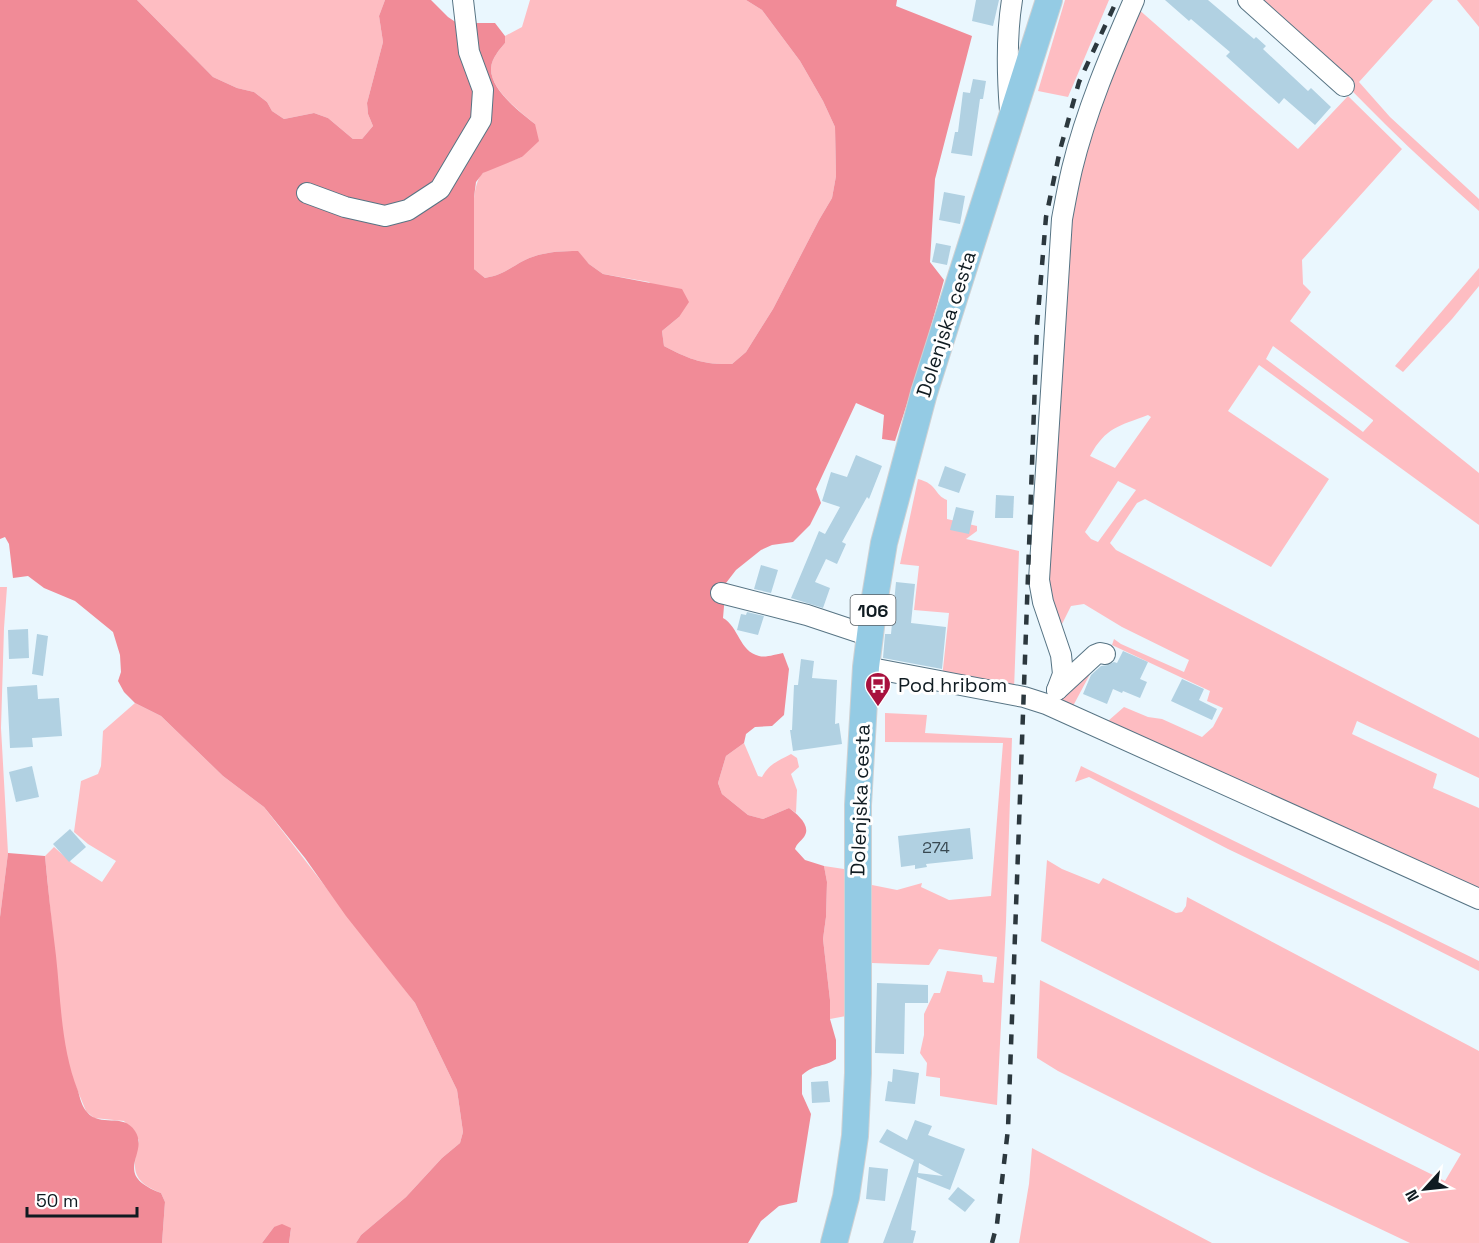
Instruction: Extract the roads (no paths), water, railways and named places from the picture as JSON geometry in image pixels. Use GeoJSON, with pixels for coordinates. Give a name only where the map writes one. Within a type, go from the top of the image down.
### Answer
{"type":"FeatureCollection","features":[{"type":"Feature","properties":{"kind":"main road","name":"Dolenjska cesta"},"geometry":{"type":"LineString","coordinates":[[834,1243],[846,1197],[855,1136],[858,1073],[858,805],[866,666],[884,543],[924,393],[1049,0]]}},
{"type":"Feature","properties":{"kind":"street"},"geometry":{"type":"LineString","coordinates":[[307,193],[345,207],[385,216],[408,210],[440,189],[481,120],[483,90],[469,52],[463,0]]}},
{"type":"Feature","properties":{"kind":"street","name":"Dolenjska cesta"},"geometry":{"type":"LineString","coordinates":[[1011,123],[1007,68],[1012,0]]}},
{"type":"Feature","properties":{"kind":"street"},"geometry":{"type":"LineString","coordinates":[[1052,697],[1063,674],[1061,655],[1043,602],[1039,580],[1062,219],[1072,169],[1100,82],[1134,0]]}},
{"type":"Feature","properties":{"kind":"street"},"geometry":{"type":"LineString","coordinates":[[1248,0],[1344,86]]}},
{"type":"Feature","properties":{"kind":"street"},"geometry":{"type":"LineString","coordinates":[[721,593],[807,615],[870,636]]}},
{"type":"Feature","properties":{"kind":"street"},"geometry":{"type":"LineString","coordinates":[[1052,697],[1095,655],[1105,654]]}},
{"type":"Feature","properties":{"kind":"street"},"geometry":{"type":"LineString","coordinates":[[866,666],[1024,697],[1052,697],[1479,899]]}},
{"type":"Feature","properties":{"kind":"railway"},"geometry":{"type":"LineString","coordinates":[[992,1243],[997,1224],[1008,1129],[1037,326],[1046,217],[1060,150],[1079,82],[1117,0]]}},
{"type":"Feature","properties":{"kind":"place","name":"Pod hribom"},"geometry":{"type":"Point","coordinates":[878,708]}}]}
